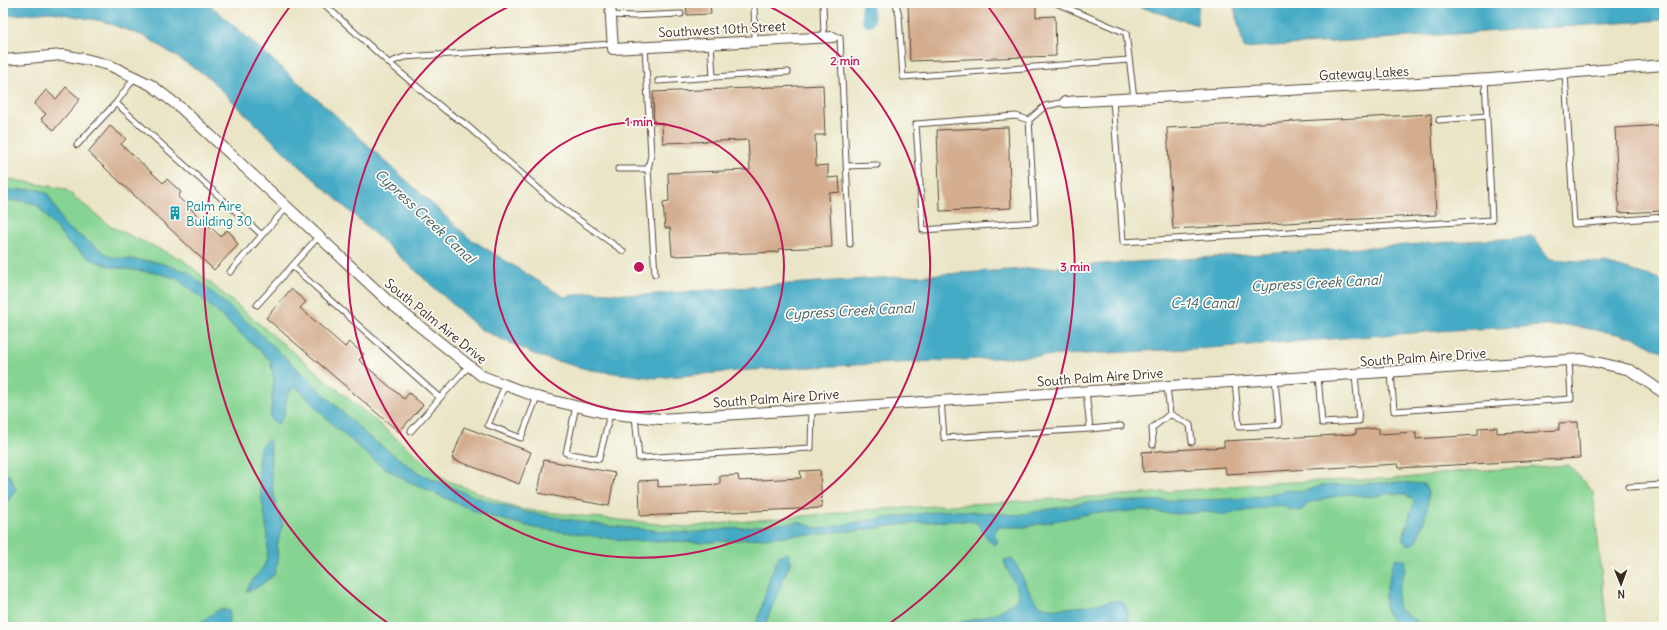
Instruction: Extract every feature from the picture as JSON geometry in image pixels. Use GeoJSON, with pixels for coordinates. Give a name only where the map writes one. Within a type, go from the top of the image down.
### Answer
{"type":"FeatureCollection","features":[{"type":"Feature","properties":{"kind":"street"},"geometry":{"type":"LineString","coordinates":[[610,3],[612,46]]}},
{"type":"Feature","properties":{"kind":"street","name":"Southwest 10th Street"},"geometry":{"type":"LineString","coordinates":[[612,46],[645,47],[832,37]]}},
{"type":"Feature","properties":{"kind":"street","name":"South Palm Aire Drive"},"geometry":{"type":"LineString","coordinates":[[3,60],[63,56],[109,65],[151,85],[181,108],[388,301],[482,376],[537,397],[610,414],[660,419],[1583,359],[1630,370],[1664,393]]}},
{"type":"Feature","properties":{"kind":"street","name":"Gateway Lakes"},"geometry":{"type":"LineString","coordinates":[[1065,102],[1485,79],[1664,65]]}},
{"type":"Feature","properties":{"kind":"lane"},"geometry":{"type":"LineString","coordinates":[[326,3],[326,6],[389,63],[446,112],[464,123],[556,204],[623,251]]}},
{"type":"Feature","properties":{"kind":"lane"},"geometry":{"type":"LineString","coordinates":[[754,3],[755,40]]}},
{"type":"Feature","properties":{"kind":"lane"},"geometry":{"type":"LineString","coordinates":[[823,3],[832,37],[846,166],[850,244]]}},
{"type":"Feature","properties":{"kind":"lane"},"geometry":{"type":"LineString","coordinates":[[896,3],[899,16],[903,77],[1129,60]]}},
{"type":"Feature","properties":{"kind":"lane"},"geometry":{"type":"LineString","coordinates":[[1056,3],[1126,33],[1134,98]]}},
{"type":"Feature","properties":{"kind":"lane"},"geometry":{"type":"LineString","coordinates":[[610,15],[634,16],[681,14]]}},
{"type":"Feature","properties":{"kind":"lane"},"geometry":{"type":"LineString","coordinates":[[711,43],[713,77]]}},
{"type":"Feature","properties":{"kind":"lane"},"geometry":{"type":"LineString","coordinates":[[389,63],[404,57],[612,46]]}},
{"type":"Feature","properties":{"kind":"lane"},"geometry":{"type":"LineString","coordinates":[[645,47],[651,155],[648,169],[655,274]]}},
{"type":"Feature","properties":{"kind":"lane"},"geometry":{"type":"LineString","coordinates":[[658,81],[788,72]]}},
{"type":"Feature","properties":{"kind":"lane"},"geometry":{"type":"LineString","coordinates":[[1565,73],[1574,224],[1664,217]]}},
{"type":"Feature","properties":{"kind":"lane"},"geometry":{"type":"LineString","coordinates":[[77,145],[116,102],[135,77]]}},
{"type":"Feature","properties":{"kind":"lane"},"geometry":{"type":"LineString","coordinates":[[1112,99],[1123,242],[1492,220],[1485,79]]}},
{"type":"Feature","properties":{"kind":"lane"},"geometry":{"type":"LineString","coordinates":[[116,102],[262,235]]}},
{"type":"Feature","properties":{"kind":"lane"},"geometry":{"type":"LineString","coordinates":[[1028,120],[1045,106],[1065,102]]}},
{"type":"Feature","properties":{"kind":"lane"},"geometry":{"type":"LineString","coordinates":[[1016,116],[1028,120],[1035,222],[923,230],[916,124],[1016,116]]}},
{"type":"Feature","properties":{"kind":"lane"},"geometry":{"type":"LineString","coordinates":[[1439,120],[1487,116]]}},
{"type":"Feature","properties":{"kind":"lane"},"geometry":{"type":"LineString","coordinates":[[846,166],[877,165]]}},
{"type":"Feature","properties":{"kind":"lane"},"geometry":{"type":"LineString","coordinates":[[618,169],[648,169]]}},
{"type":"Feature","properties":{"kind":"lane"},"geometry":{"type":"LineString","coordinates":[[230,272],[287,207]]}},
{"type":"Feature","properties":{"kind":"lane"},"geometry":{"type":"LineString","coordinates":[[257,305],[319,236]]}},
{"type":"Feature","properties":{"kind":"lane"},"geometry":{"type":"LineString","coordinates":[[292,266],[440,398]]}},
{"type":"Feature","properties":{"kind":"lane"},"geometry":{"type":"LineString","coordinates":[[1391,372],[1394,411],[1571,398],[1569,360]]}},
{"type":"Feature","properties":{"kind":"lane"},"geometry":{"type":"LineString","coordinates":[[411,432],[469,366]]}},
{"type":"Feature","properties":{"kind":"lane"},"geometry":{"type":"LineString","coordinates":[[1318,376],[1322,423],[1359,421],[1355,374]]}},
{"type":"Feature","properties":{"kind":"lane"},"geometry":{"type":"LineString","coordinates":[[1235,382],[1240,428],[1279,425],[1275,379]]}},
{"type":"Feature","properties":{"kind":"lane"},"geometry":{"type":"LineString","coordinates":[[505,385],[488,425],[521,438],[537,397]]}},
{"type":"Feature","properties":{"kind":"lane"},"geometry":{"type":"LineString","coordinates":[[1168,386],[1170,414]]}},
{"type":"Feature","properties":{"kind":"lane"},"geometry":{"type":"LineString","coordinates":[[1086,391],[1090,429]]}},
{"type":"Feature","properties":{"kind":"lane"},"geometry":{"type":"LineString","coordinates":[[941,400],[944,438],[1121,426]]}},
{"type":"Feature","properties":{"kind":"lane"},"geometry":{"type":"LineString","coordinates":[[576,406],[566,453],[599,459],[610,414]]}},
{"type":"Feature","properties":{"kind":"lane"},"geometry":{"type":"LineString","coordinates":[[635,416],[639,458],[811,448],[812,408]]}},
{"type":"Feature","properties":{"kind":"lane"},"geometry":{"type":"LineString","coordinates":[[1170,414],[1190,425],[1192,442]]}},
{"type":"Feature","properties":{"kind":"lane"},"geometry":{"type":"LineString","coordinates":[[1153,445],[1152,428],[1170,414]]}},
{"type":"Feature","properties":{"kind":"lane"},"geometry":{"type":"LineString","coordinates":[[1628,487],[1664,485]]}},
{"type":"Feature","properties":{"kind":"green space"},"geometry":{"type":"Polygon","coordinates":[[[3,178],[65,189],[110,226],[183,260],[446,480],[519,509],[685,527],[867,510],[1141,494],[1267,483],[1406,478],[1454,472],[1569,465],[1593,492],[1607,627],[3,627],[3,178]]]}},
{"type":"Feature","properties":{"kind":"water","name":"C-14 Canal"},"geometry":{"type":"Polygon","coordinates":[[[3,3],[208,3],[333,113],[469,238],[564,297],[592,292],[642,295],[817,282],[1533,237],[1550,259],[1605,263],[1664,280],[1664,353],[1634,337],[1567,325],[1452,330],[1209,348],[751,370],[655,378],[590,370],[538,356],[480,329],[284,152],[208,77],[146,37],[102,21],[51,12],[3,16],[3,3]]]}},
{"type":"Feature","properties":{"kind":"water"},"geometry":{"type":"Polygon","coordinates":[[[1128,3],[1199,3],[1197,25],[1128,3]]]}},
{"type":"Feature","properties":{"kind":"water"},"geometry":{"type":"Polygon","coordinates":[[[1233,3],[1664,3],[1664,20],[1244,48],[1233,3]]]}},
{"type":"Feature","properties":{"kind":"water"},"geometry":{"type":"Polygon","coordinates":[[[30,189],[40,190],[48,194],[65,226],[111,257],[157,262],[188,272],[252,326],[369,437],[419,473],[475,497],[524,512],[608,526],[686,533],[798,522],[820,529],[863,521],[949,510],[1018,515],[1087,502],[1232,499],[1263,496],[1286,490],[1305,491],[1319,486],[1397,482],[1425,484],[1428,505],[1416,542],[1409,545],[1402,540],[1414,502],[1406,494],[1387,494],[1370,497],[1349,494],[1309,503],[1301,511],[1291,510],[1281,505],[1222,515],[1209,512],[1176,514],[1141,510],[1114,513],[1099,512],[1025,527],[998,527],[994,534],[998,542],[994,545],[976,522],[961,521],[931,522],[814,535],[700,543],[628,541],[535,528],[481,514],[403,479],[380,465],[334,426],[295,386],[287,396],[284,416],[278,424],[270,419],[274,379],[270,360],[200,297],[175,278],[156,273],[111,267],[90,259],[68,243],[37,205],[23,201],[3,201],[3,191],[30,189]]]}},
{"type":"Feature","properties":{"kind":"water"},"geometry":{"type":"Polygon","coordinates":[[[268,439],[271,449],[271,474],[274,495],[283,523],[277,546],[278,561],[274,575],[258,587],[246,592],[251,582],[261,571],[266,562],[267,556],[268,543],[258,473],[258,460],[261,448],[268,439]]]}},
{"type":"Feature","properties":{"kind":"water"},"geometry":{"type":"Polygon","coordinates":[[[3,471],[11,477],[16,490],[3,505],[3,471]]]}},
{"type":"Feature","properties":{"kind":"water"},"geometry":{"type":"Polygon","coordinates":[[[788,553],[791,561],[764,627],[755,627],[775,563],[780,555],[788,553]]]}},
{"type":"Feature","properties":{"kind":"water"},"geometry":{"type":"Polygon","coordinates":[[[1396,558],[1405,560],[1405,570],[1397,594],[1399,609],[1425,627],[1398,627],[1392,621],[1386,610],[1385,593],[1391,568],[1396,558]]]}},
{"type":"Feature","properties":{"kind":"water"},"geometry":{"type":"Polygon","coordinates":[[[1012,559],[1031,594],[1039,604],[1045,607],[1065,608],[1119,600],[1125,604],[1131,625],[1129,627],[954,627],[954,624],[981,618],[997,612],[1012,603],[1019,596],[1016,586],[1005,566],[1004,560],[1012,559]]]}},
{"type":"Feature","properties":{"kind":"water"},"geometry":{"type":"Polygon","coordinates":[[[220,609],[230,611],[228,627],[193,627],[220,609]]]}},
{"type":"Feature","properties":{"kind":"building"},"geometry":{"type":"Polygon","coordinates":[[[686,3],[710,3],[711,14],[687,15],[686,3]]]}},
{"type":"Feature","properties":{"kind":"building"},"geometry":{"type":"Polygon","coordinates":[[[908,3],[1036,3],[1036,17],[1055,16],[1056,56],[910,61],[908,3]]]}},
{"type":"Feature","properties":{"kind":"building"},"geometry":{"type":"Polygon","coordinates":[[[823,85],[825,135],[815,135],[816,166],[828,165],[828,178],[839,177],[840,192],[829,193],[832,247],[778,249],[778,252],[672,256],[670,228],[665,228],[663,202],[669,201],[668,173],[750,170],[748,140],[663,143],[662,123],[654,124],[653,92],[823,85]]]}},
{"type":"Feature","properties":{"kind":"building"},"geometry":{"type":"Polygon","coordinates":[[[66,87],[80,99],[54,130],[41,119],[46,114],[34,104],[46,90],[56,99],[66,87]]]}},
{"type":"Feature","properties":{"kind":"building"},"geometry":{"type":"Polygon","coordinates":[[[1431,114],[1436,215],[1173,229],[1167,128],[1431,114]]]}},
{"type":"Feature","properties":{"kind":"building"},"geometry":{"type":"Polygon","coordinates":[[[1664,125],[1664,211],[1619,213],[1615,128],[1664,125]]]}},
{"type":"Feature","properties":{"kind":"building","name":"Palm Aire Building 30"},"geometry":{"type":"Polygon","coordinates":[[[110,126],[126,139],[121,144],[163,183],[167,179],[181,192],[178,197],[220,236],[227,230],[233,236],[238,245],[214,270],[88,152],[110,126]]]}},
{"type":"Feature","properties":{"kind":"building"},"geometry":{"type":"Polygon","coordinates":[[[1008,127],[1011,208],[940,211],[937,130],[1008,127]]]}},
{"type":"Feature","properties":{"kind":"building"},"geometry":{"type":"Polygon","coordinates":[[[291,289],[306,302],[300,308],[345,347],[349,342],[364,354],[359,360],[404,399],[409,393],[423,405],[399,432],[266,318],[291,289]]]}},
{"type":"Feature","properties":{"kind":"building"},"geometry":{"type":"Polygon","coordinates":[[[1578,422],[1580,458],[1399,468],[1398,464],[1226,474],[1225,467],[1143,472],[1142,452],[1224,447],[1224,441],[1356,434],[1356,430],[1379,428],[1379,434],[1416,432],[1416,439],[1478,435],[1478,428],[1497,427],[1497,433],[1559,430],[1559,423],[1578,422]]]}},
{"type":"Feature","properties":{"kind":"building"},"geometry":{"type":"Polygon","coordinates":[[[464,427],[531,452],[519,484],[452,459],[464,427]]]}},
{"type":"Feature","properties":{"kind":"building"},"geometry":{"type":"Polygon","coordinates":[[[544,460],[615,473],[609,506],[538,493],[544,460]]]}},
{"type":"Feature","properties":{"kind":"building"},"geometry":{"type":"Polygon","coordinates":[[[820,470],[822,508],[640,516],[639,481],[658,480],[658,487],[720,484],[720,476],[738,475],[739,481],[801,478],[800,471],[820,470]]]}},
{"type":"Feature","properties":{"kind":"waterway"},"geometry":{"type":"LineString","coordinates":[[867,3],[868,20]]}},
{"type":"Feature","properties":{"kind":"place","name":"Palm Aire Building 30"},"geometry":{"type":"Point","coordinates":[175,213]}},
{"type":"Feature","properties":{"kind":"water label","name":"Cypress Creek Canal"},"geometry":{"type":"Point","coordinates":[425,216]}},
{"type":"Feature","properties":{"kind":"water label","name":"Cypress Creek Canal"},"geometry":{"type":"Point","coordinates":[1316,283]}},
{"type":"Feature","properties":{"kind":"water label","name":"Cypress Creek Canal"},"geometry":{"type":"Point","coordinates":[849,311]}}]}
